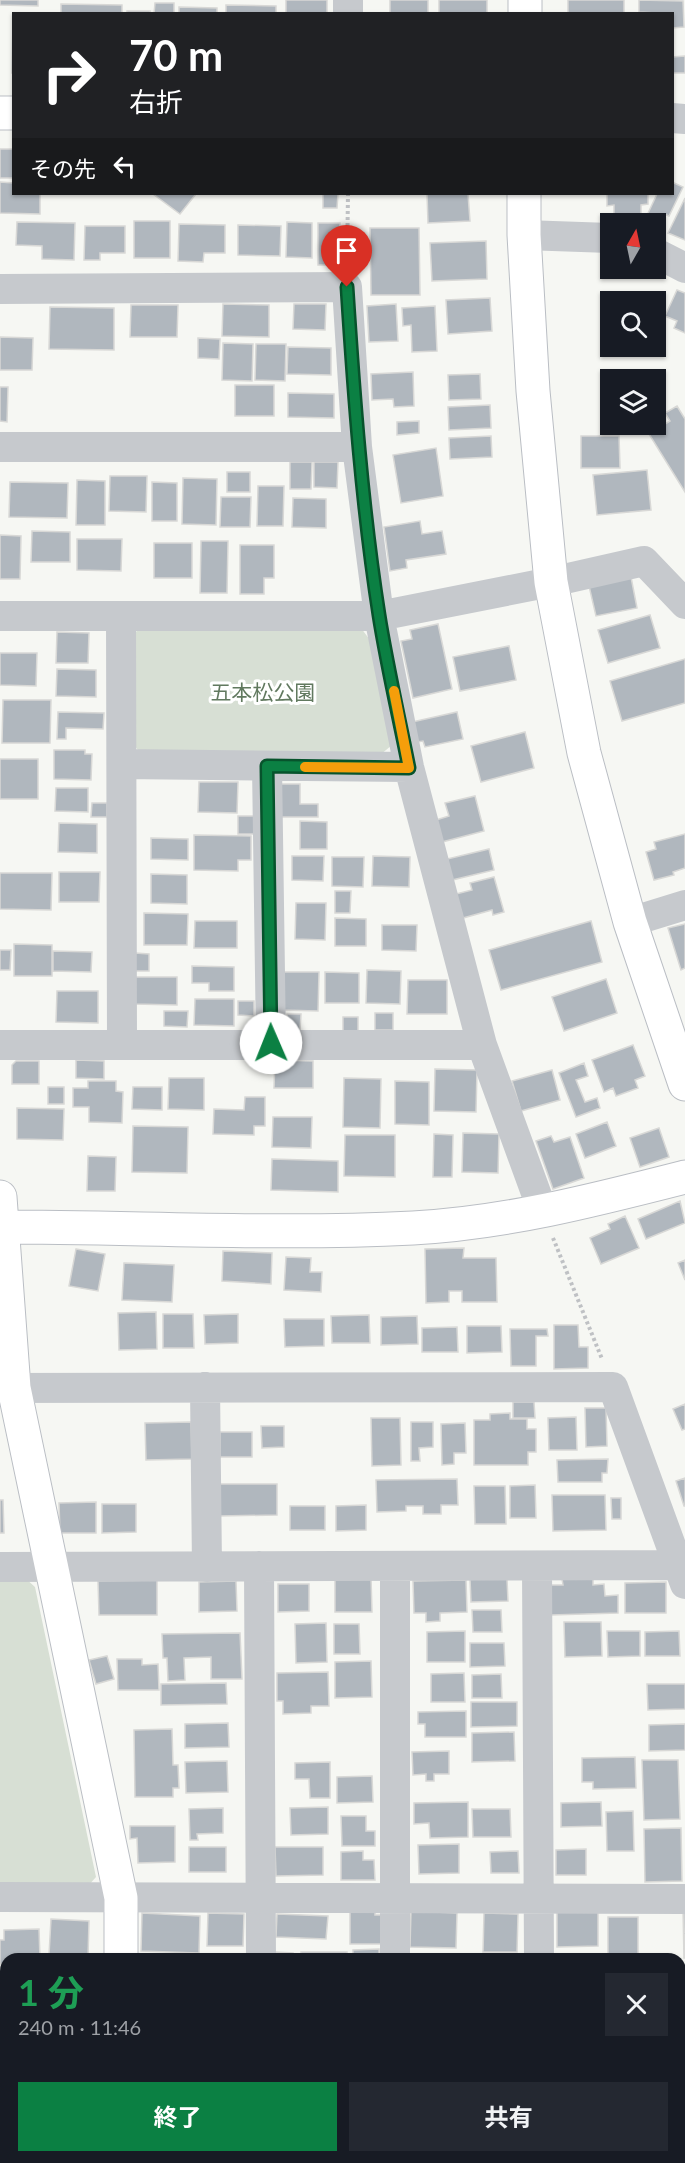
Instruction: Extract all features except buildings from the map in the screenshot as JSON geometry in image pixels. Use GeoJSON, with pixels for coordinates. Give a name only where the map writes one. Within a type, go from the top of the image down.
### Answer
{"type":"FeatureCollection","features":[{"type":"Feature","properties":{"kind":"street"},"geometry":{"type":"LineString","coordinates":[[524,195],[524,235],[533,391],[551,582],[584,753],[630,922],[685,1084]]}},
{"type":"Feature","properties":{"kind":"street"},"geometry":{"type":"LineString","coordinates":[[524,235],[600,238]]}},
{"type":"Feature","properties":{"kind":"street"},"geometry":{"type":"LineString","coordinates":[[666,258],[685,268]]}},
{"type":"Feature","properties":{"kind":"street"},"geometry":{"type":"LineString","coordinates":[[0,289],[347,287],[357,447],[379,616],[409,768],[482,1045],[543,1212]]}},
{"type":"Feature","properties":{"kind":"street"},"geometry":{"type":"LineString","coordinates":[[0,447],[357,447]]}},
{"type":"Feature","properties":{"kind":"street"},"geometry":{"type":"LineString","coordinates":[[0,616],[379,616],[644,561],[685,604]]}},
{"type":"Feature","properties":{"kind":"street"},"geometry":{"type":"LineString","coordinates":[[121,616],[122,1044]]}},
{"type":"Feature","properties":{"kind":"street"},"geometry":{"type":"LineString","coordinates":[[122,764],[409,768]]}},
{"type":"Feature","properties":{"kind":"street"},"geometry":{"type":"LineString","coordinates":[[267,766],[271,1043]]}},
{"type":"Feature","properties":{"kind":"street"},"geometry":{"type":"LineString","coordinates":[[630,922],[685,905]]}},
{"type":"Feature","properties":{"kind":"street"},"geometry":{"type":"LineString","coordinates":[[0,1045],[271,1043],[482,1045]]}},
{"type":"Feature","properties":{"kind":"street"},"geometry":{"type":"LineString","coordinates":[[121,1953],[121,1898],[50,1567],[7,1388],[0,1217],[355,1230],[415,1228],[543,1212],[685,1177]]}},
{"type":"Feature","properties":{"kind":"street"},"geometry":{"type":"LineString","coordinates":[[0,1567],[537,1566],[682,1575],[614,1387],[7,1388]]}},
{"type":"Feature","properties":{"kind":"street"},"geometry":{"type":"LineString","coordinates":[[206,1388],[207,1567]]}},
{"type":"Feature","properties":{"kind":"street"},"geometry":{"type":"LineString","coordinates":[[259,1566],[261,1953]]}},
{"type":"Feature","properties":{"kind":"street"},"geometry":{"type":"LineString","coordinates":[[395,1566],[395,1953]]}},
{"type":"Feature","properties":{"kind":"street"},"geometry":{"type":"LineString","coordinates":[[537,1566],[539,1953]]}},
{"type":"Feature","properties":{"kind":"street"},"geometry":{"type":"LineString","coordinates":[[0,1897],[685,1899]]}},
{"type":"Feature","properties":{"kind":"path"},"geometry":{"type":"LineString","coordinates":[[347,287],[348,195]]}},
{"type":"Feature","properties":{"kind":"path"},"geometry":{"type":"LineString","coordinates":[[543,1212],[614,1387]]}},
{"type":"Feature","properties":{"kind":"green space","name":"五本松公園"},"geometry":{"type":"Polygon","coordinates":[[[141,628],[361,628],[370,640],[392,745],[380,755],[141,754],[134,745],[133,634],[141,628]]]}},
{"type":"Feature","properties":{"kind":"green space"},"geometry":{"type":"Polygon","coordinates":[[[0,1578],[25,1578],[35,1587],[96,1877],[87,1887],[0,1886],[0,1578]]]}},
{"type":"Feature","properties":{"kind":"slow traffic"},"geometry":{"type":"LineString","coordinates":[[305,767],[409,768],[394,691]]}},
{"type":"Feature","properties":{"kind":"route"},"geometry":{"type":"LineString","coordinates":[[271,1043],[267,766],[409,768],[379,616],[357,447],[347,287]]}}]}
